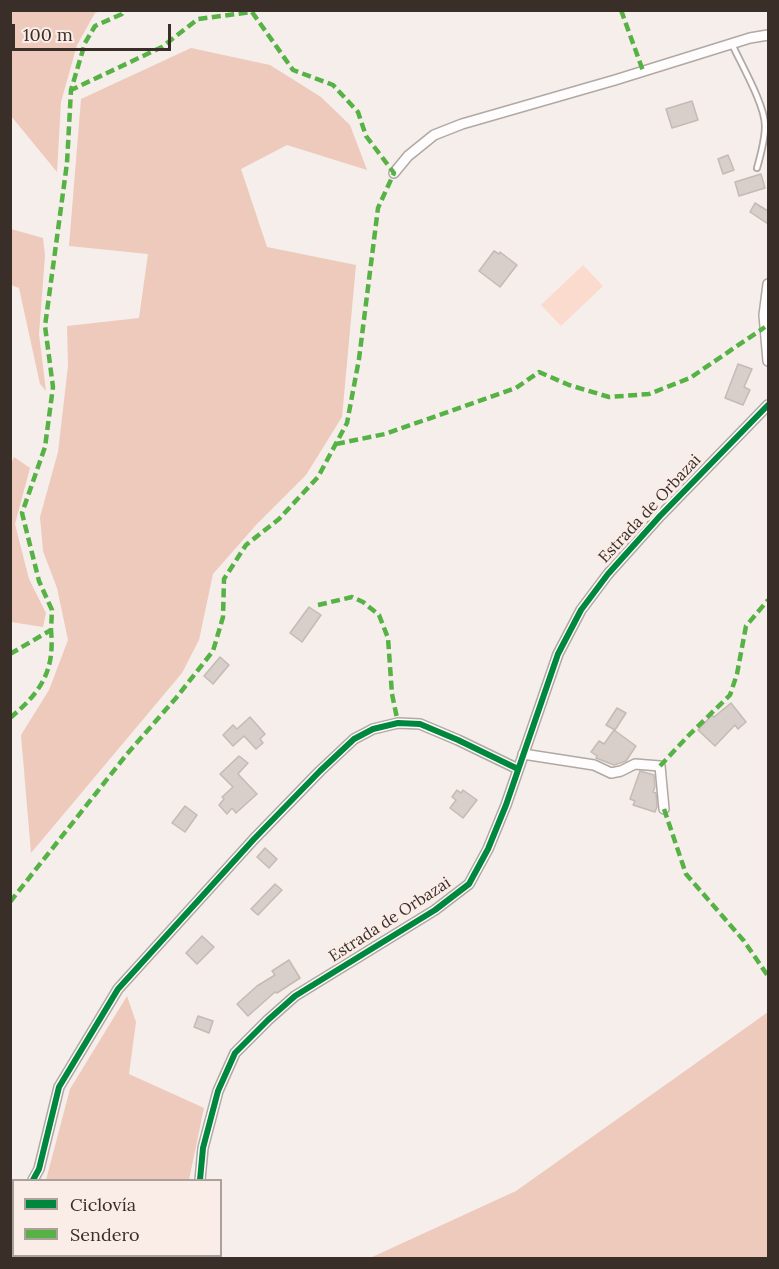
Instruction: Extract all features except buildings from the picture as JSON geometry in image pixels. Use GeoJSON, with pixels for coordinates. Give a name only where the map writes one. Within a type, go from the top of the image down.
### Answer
{"type":"FeatureCollection","features":[{"type":"Feature","properties":{"kind":"street"},"geometry":{"type":"LineString","coordinates":[[394,172],[408,156],[435,135],[462,124],[768,35]]}},
{"type":"Feature","properties":{"kind":"street"},"geometry":{"type":"LineString","coordinates":[[768,284],[764,315],[768,360]]}},
{"type":"Feature","properties":{"kind":"street","name":"Estrada de Orbazai"},"geometry":{"type":"LineString","coordinates":[[200,1179],[203,1148],[218,1091],[235,1053],[295,996],[435,910],[469,885],[488,849],[558,654],[581,610],[608,574],[660,516],[768,405]]}},
{"type":"Feature","properties":{"kind":"street"},"geometry":{"type":"LineString","coordinates":[[34,1179],[39,1169],[59,1087],[118,988],[254,839],[354,739],[373,729],[398,723],[420,724],[518,769]]}},
{"type":"Feature","properties":{"kind":"street"},"geometry":{"type":"LineString","coordinates":[[523,754],[594,765],[611,773],[635,764],[660,766],[664,809]]}},
{"type":"Feature","properties":{"kind":"lane"},"geometry":{"type":"LineString","coordinates":[[732,44],[763,112],[764,135],[757,168]]}},
{"type":"Feature","properties":{"kind":"shaded area"},"geometry":{"type":"Polygon","coordinates":[[[10,11],[101,11],[95,13],[77,45],[61,102],[57,172],[11,116],[10,11]]]}},
{"type":"Feature","properties":{"kind":"shaded area"},"geometry":{"type":"Polygon","coordinates":[[[191,48],[270,65],[321,97],[350,125],[367,170],[287,145],[241,169],[267,247],[356,265],[342,417],[306,475],[256,525],[213,574],[199,640],[182,673],[31,853],[21,735],[49,690],[68,640],[57,588],[43,551],[40,517],[58,452],[68,366],[67,326],[139,318],[148,254],[69,246],[81,99],[191,48]]]}},
{"type":"Feature","properties":{"kind":"shaded area"},"geometry":{"type":"Polygon","coordinates":[[[11,229],[43,238],[45,256],[39,334],[46,391],[40,384],[19,288],[11,285],[11,229]]]}},
{"type":"Feature","properties":{"kind":"shaded area"},"geometry":{"type":"Polygon","coordinates":[[[583,265],[603,286],[561,326],[541,305],[583,265]]]}},
{"type":"Feature","properties":{"kind":"shaded area"},"geometry":{"type":"Polygon","coordinates":[[[14,457],[30,468],[15,524],[29,579],[46,613],[43,627],[11,622],[10,466],[14,457]]]}},
{"type":"Feature","properties":{"kind":"shaded area"},"geometry":{"type":"Polygon","coordinates":[[[127,996],[136,1022],[129,1074],[204,1108],[189,1179],[46,1179],[70,1089],[127,996]]]}},
{"type":"Feature","properties":{"kind":"shaded area"},"geometry":{"type":"Polygon","coordinates":[[[768,1012],[768,1258],[370,1258],[516,1191],[768,1012]]]}},
{"type":"Feature","properties":{"kind":"shaded area"},"geometry":{"type":"Polygon","coordinates":[[[11,1214],[12,1257],[142,1257],[11,1258],[11,1214]]]}},
{"type":"Feature","properties":{"kind":"marked path"},"geometry":{"type":"LineString","coordinates":[[10,654],[51,630],[52,610],[39,581],[22,513],[45,447],[53,387],[45,326],[67,163],[71,90],[85,43],[95,26],[122,14],[124,10]]}},
{"type":"Feature","properties":{"kind":"marked path"},"geometry":{"type":"LineString","coordinates":[[621,10],[643,71]]}},
{"type":"Feature","properties":{"kind":"marked path"},"geometry":{"type":"LineString","coordinates":[[10,902],[127,754],[213,651],[223,617],[224,579],[246,545],[279,519],[318,477],[347,423],[359,359],[378,208],[394,173],[366,136],[358,112],[333,85],[293,70],[252,12],[198,19],[162,47],[71,90]]}},
{"type":"Feature","properties":{"kind":"marked path"},"geometry":{"type":"LineString","coordinates":[[336,444],[385,434],[516,388],[539,372],[569,385],[609,397],[649,394],[690,378],[765,327]]}},
{"type":"Feature","properties":{"kind":"marked path"},"geometry":{"type":"LineString","coordinates":[[318,605],[352,597],[363,602],[379,615],[388,638],[392,694],[398,723]]}},
{"type":"Feature","properties":{"kind":"marked path"},"geometry":{"type":"LineString","coordinates":[[660,766],[730,695],[737,674],[746,626],[768,600]]}},
{"type":"Feature","properties":{"kind":"marked path"},"geometry":{"type":"LineString","coordinates":[[10,718],[30,699],[44,680],[51,657],[51,630]]}},
{"type":"Feature","properties":{"kind":"marked path"},"geometry":{"type":"LineString","coordinates":[[664,809],[686,874],[744,941],[768,976]]}},
{"type":"Feature","properties":{"kind":"cycle path"},"geometry":{"type":"LineString","coordinates":[[200,1179],[203,1148],[218,1091],[235,1053],[295,996],[435,910],[469,884],[488,849],[506,805],[558,654],[581,610],[608,574],[660,516],[768,405]]}},
{"type":"Feature","properties":{"kind":"cycle path"},"geometry":{"type":"LineString","coordinates":[[34,1179],[39,1169],[59,1087],[118,989],[254,839],[354,739],[373,729],[398,723],[420,724],[518,769]]}}]}
